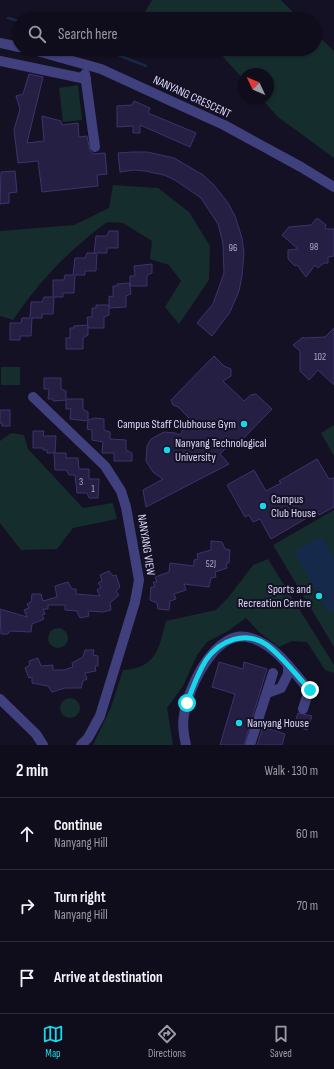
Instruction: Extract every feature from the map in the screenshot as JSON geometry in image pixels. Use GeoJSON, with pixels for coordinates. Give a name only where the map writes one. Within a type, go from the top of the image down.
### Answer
{"type":"FeatureCollection","features":[{"type":"Feature","properties":{"kind":"street"},"geometry":{"type":"LineString","coordinates":[[0,43],[12,46]]}},
{"type":"Feature","properties":{"kind":"street","name":"NANYANG CRESCENT"},"geometry":{"type":"LineString","coordinates":[[55,56],[101,69],[224,126],[302,167],[334,187]]}},
{"type":"Feature","properties":{"kind":"street"},"geometry":{"type":"LineString","coordinates":[[0,61],[86,79]]}},
{"type":"Feature","properties":{"kind":"street"},"geometry":{"type":"LineString","coordinates":[[83,64],[95,147]]}},
{"type":"Feature","properties":{"kind":"street","name":"NANYANG VIEW"},"geometry":{"type":"LineString","coordinates":[[33,398],[104,466],[113,478],[126,507],[139,580],[135,602],[100,716],[88,738],[81,745]]}},
{"type":"Feature","properties":{"kind":"street"},"geometry":{"type":"LineString","coordinates":[[186,745],[183,716],[202,668],[212,653],[218,648],[237,638],[250,637],[268,646],[288,665],[310,690],[303,709]]}},
{"type":"Feature","properties":{"kind":"street"},"geometry":{"type":"LineString","coordinates":[[267,693],[281,688],[288,674],[288,665]]}},
{"type":"Feature","properties":{"kind":"street"},"geometry":{"type":"LineString","coordinates":[[250,745],[273,673]]}},
{"type":"Feature","properties":{"kind":"street"},"geometry":{"type":"LineString","coordinates":[[0,699],[36,734],[43,745]]}},
{"type":"Feature","properties":{"kind":"green space"},"geometry":{"type":"Polygon","coordinates":[[[152,0],[281,0],[293,12],[145,12],[152,0]]]}},
{"type":"Feature","properties":{"kind":"green space"},"geometry":{"type":"Polygon","coordinates":[[[322,40],[334,51],[334,158],[278,117],[266,104],[274,104],[274,68],[238,68],[238,73],[222,56],[322,56],[322,40]]]}},
{"type":"Feature","properties":{"kind":"green space"},"geometry":{"type":"Polygon","coordinates":[[[78,85],[82,120],[63,122],[59,88],[78,85]]]}},
{"type":"Feature","properties":{"kind":"green space"},"geometry":{"type":"Polygon","coordinates":[[[113,185],[158,188],[189,212],[210,246],[209,280],[179,324],[165,307],[181,281],[169,265],[150,259],[152,241],[123,223],[107,222],[67,255],[44,279],[13,320],[0,316],[0,231],[74,225],[109,208],[113,185]]]}},
{"type":"Feature","properties":{"kind":"green space"},"geometry":{"type":"Polygon","coordinates":[[[1,367],[20,367],[20,385],[1,385],[1,367]]]}},
{"type":"Feature","properties":{"kind":"green space"},"geometry":{"type":"Polygon","coordinates":[[[334,425],[334,456],[321,433],[334,425]]]}},
{"type":"Feature","properties":{"kind":"green space"},"geometry":{"type":"Polygon","coordinates":[[[11,433],[24,435],[28,449],[83,508],[113,503],[117,519],[73,528],[57,549],[21,550],[0,523],[0,441],[11,433]]]}},
{"type":"Feature","properties":{"kind":"green space","name":"Sports and Recreation Centre"},"geometry":{"type":"Polygon","coordinates":[[[334,510],[334,647],[273,545],[334,510]]]}},
{"type":"Feature","properties":{"kind":"green space"},"geometry":{"type":"Polygon","coordinates":[[[268,559],[334,665],[334,673],[325,670],[307,642],[292,641],[279,647],[260,633],[246,618],[228,631],[207,642],[197,655],[183,686],[167,708],[173,745],[93,745],[111,707],[123,670],[143,665],[149,661],[158,648],[166,621],[216,610],[228,598],[253,565],[268,559]]]}},
{"type":"Feature","properties":{"kind":"green space"},"geometry":{"type":"Polygon","coordinates":[[[54,628],[62,628],[68,634],[68,642],[62,648],[54,648],[48,642],[48,634],[54,628]]]}},
{"type":"Feature","properties":{"kind":"green space"},"geometry":{"type":"Polygon","coordinates":[[[66,698],[74,698],[80,704],[80,712],[74,718],[66,718],[60,712],[60,704],[66,698]]]}},
{"type":"Feature","properties":{"kind":"water"},"geometry":{"type":"Polygon","coordinates":[[[321,536],[334,558],[334,610],[329,613],[294,552],[321,536]]]}},
{"type":"Feature","properties":{"kind":"building"},"geometry":{"type":"Polygon","coordinates":[[[29,74],[43,77],[27,143],[44,141],[42,116],[61,121],[62,125],[78,123],[79,137],[87,136],[90,151],[94,154],[105,153],[107,174],[97,175],[98,186],[42,192],[38,161],[18,163],[14,130],[20,109],[16,96],[23,94],[29,74]]]}},
{"type":"Feature","properties":{"kind":"building"},"geometry":{"type":"Polygon","coordinates":[[[134,101],[150,108],[148,113],[196,133],[190,147],[140,125],[140,133],[133,133],[133,126],[117,127],[117,106],[132,105],[134,101]]]}},
{"type":"Feature","properties":{"kind":"building"},"geometry":{"type":"Polygon","coordinates":[[[147,152],[174,158],[203,175],[214,185],[228,203],[235,216],[242,238],[244,253],[242,276],[239,291],[230,312],[212,336],[197,323],[213,304],[224,273],[223,243],[218,224],[201,198],[175,180],[164,175],[145,171],[134,170],[120,172],[118,153],[147,152]]]}},
{"type":"Feature","properties":{"kind":"building"},"geometry":{"type":"Polygon","coordinates":[[[15,171],[17,192],[9,193],[9,203],[0,204],[1,172],[15,171]]]}},
{"type":"Feature","properties":{"kind":"building"},"geometry":{"type":"Polygon","coordinates":[[[317,218],[326,225],[325,229],[334,229],[334,256],[328,257],[328,263],[324,263],[318,268],[315,265],[306,277],[297,265],[295,266],[288,259],[288,250],[298,249],[282,235],[289,227],[311,225],[317,218]]]}},
{"type":"Feature","properties":{"kind":"building"},"geometry":{"type":"Polygon","coordinates":[[[109,231],[118,231],[118,248],[107,248],[107,253],[97,253],[96,271],[85,271],[85,275],[75,275],[74,293],[63,293],[63,297],[54,297],[53,314],[42,314],[42,318],[32,318],[31,336],[20,336],[20,340],[10,340],[10,323],[21,323],[22,318],[30,318],[31,302],[42,302],[44,297],[53,297],[53,280],[64,280],[65,275],[73,275],[75,258],[85,258],[87,253],[94,253],[96,236],[107,236],[109,231]]]}},
{"type":"Feature","properties":{"kind":"building"},"geometry":{"type":"Polygon","coordinates":[[[152,264],[152,273],[147,275],[147,286],[130,286],[131,294],[126,296],[126,307],[109,308],[109,315],[104,317],[104,328],[88,328],[88,335],[83,338],[83,349],[66,349],[66,338],[70,338],[70,328],[74,328],[74,326],[88,325],[87,317],[92,317],[92,308],[96,308],[96,305],[109,305],[109,296],[113,297],[113,286],[117,286],[117,284],[130,283],[130,276],[135,276],[134,266],[152,264]]]}},
{"type":"Feature","properties":{"kind":"building"},"geometry":{"type":"Polygon","coordinates":[[[334,328],[334,385],[318,370],[309,380],[300,371],[300,351],[293,345],[303,337],[325,337],[334,328]]]}},
{"type":"Feature","properties":{"kind":"building"},"geometry":{"type":"Polygon","coordinates":[[[214,356],[224,366],[231,369],[231,376],[223,381],[244,401],[251,395],[256,394],[272,409],[236,446],[232,442],[220,454],[229,464],[146,507],[143,490],[163,479],[153,472],[146,461],[147,446],[151,439],[164,432],[180,435],[189,418],[178,407],[173,405],[171,400],[214,356]]]}},
{"type":"Feature","properties":{"kind":"building"},"geometry":{"type":"Polygon","coordinates":[[[44,378],[61,378],[61,389],[66,391],[66,399],[83,399],[83,409],[88,412],[88,420],[95,418],[104,419],[104,430],[110,432],[110,439],[126,440],[126,450],[132,453],[132,461],[114,461],[114,453],[102,453],[103,442],[92,440],[92,430],[87,429],[88,421],[70,419],[71,409],[66,409],[66,400],[53,401],[53,399],[48,399],[49,389],[44,389],[44,378]]]}},
{"type":"Feature","properties":{"kind":"building"},"geometry":{"type":"Polygon","coordinates":[[[0,410],[10,410],[10,426],[2,426],[2,423],[0,423],[0,410]]]}},
{"type":"Feature","properties":{"kind":"building"},"geometry":{"type":"Polygon","coordinates":[[[33,431],[44,431],[43,436],[56,436],[55,453],[66,453],[66,458],[78,458],[79,469],[89,469],[89,479],[99,479],[98,498],[89,498],[87,493],[77,493],[75,475],[69,475],[66,470],[55,470],[54,453],[47,453],[47,450],[43,450],[43,448],[33,448],[33,431]]]}},
{"type":"Feature","properties":{"kind":"building"},"geometry":{"type":"Polygon","coordinates":[[[317,459],[329,479],[334,478],[334,507],[319,515],[317,512],[271,539],[260,519],[253,522],[249,515],[245,517],[227,485],[254,470],[266,491],[281,483],[279,481],[317,459]]]}},
{"type":"Feature","properties":{"kind":"building"},"geometry":{"type":"Polygon","coordinates":[[[211,541],[222,542],[225,549],[230,550],[229,563],[226,563],[227,568],[215,572],[216,577],[211,578],[209,587],[184,584],[186,590],[174,594],[176,599],[170,601],[169,610],[158,609],[157,603],[150,600],[151,587],[155,587],[153,582],[157,582],[155,577],[169,572],[170,563],[194,566],[194,560],[198,559],[197,554],[211,550],[211,541]]]}},
{"type":"Feature","properties":{"kind":"building"},"geometry":{"type":"Polygon","coordinates":[[[109,571],[113,576],[116,575],[120,587],[116,591],[119,595],[110,603],[111,610],[103,612],[88,611],[89,616],[80,618],[77,611],[65,610],[65,605],[48,605],[48,609],[43,609],[45,614],[42,615],[44,619],[32,624],[31,632],[10,631],[8,634],[1,634],[0,609],[27,617],[24,610],[29,608],[27,604],[31,602],[32,594],[41,594],[43,601],[57,597],[55,586],[68,582],[72,589],[76,589],[76,594],[100,596],[97,590],[101,587],[98,583],[102,581],[100,575],[109,571]]]}},
{"type":"Feature","properties":{"kind":"building"},"geometry":{"type":"Polygon","coordinates":[[[85,650],[94,650],[93,655],[98,656],[98,666],[95,666],[96,671],[85,673],[87,679],[83,681],[81,688],[65,688],[52,692],[48,686],[32,683],[32,677],[29,678],[25,668],[30,665],[29,661],[38,658],[41,666],[53,665],[53,670],[64,670],[73,667],[72,663],[83,657],[85,650]]]}},
{"type":"Feature","properties":{"kind":"building","name":"Nanyang House"},"geometry":{"type":"Polygon","coordinates":[[[219,662],[243,669],[244,662],[267,669],[244,745],[220,745],[235,694],[212,687],[219,662]]]}},
{"type":"Feature","properties":{"kind":"building"},"geometry":{"type":"Polygon","coordinates":[[[298,713],[312,716],[307,730],[294,725],[298,713]]]}},
{"type":"Feature","properties":{"kind":"building"},"geometry":{"type":"Polygon","coordinates":[[[263,727],[285,734],[282,745],[257,745],[263,727]]]}},
{"type":"Feature","properties":{"kind":"waterway"},"geometry":{"type":"LineString","coordinates":[[8,18],[12,19]]}},
{"type":"Feature","properties":{"kind":"waterway"},"geometry":{"type":"LineString","coordinates":[[121,56],[146,66]]}},
{"type":"Feature","properties":{"kind":"place","name":"Campus Staff Clubhouse Gym"},"geometry":{"type":"Point","coordinates":[244,424]}},
{"type":"Feature","properties":{"kind":"place","name":"Nanyang Technological University"},"geometry":{"type":"Point","coordinates":[167,450]}},
{"type":"Feature","properties":{"kind":"place","name":"Campus Club House"},"geometry":{"type":"Point","coordinates":[263,506]}},
{"type":"Feature","properties":{"kind":"place","name":"Sports and Recreation Centre"},"geometry":{"type":"Point","coordinates":[319,596]}},
{"type":"Feature","properties":{"kind":"place","name":"Nanyang House"},"geometry":{"type":"Point","coordinates":[239,723]}},
{"type":"Feature","properties":{"kind":"route"},"geometry":{"type":"LineString","coordinates":[[187,703],[206,660],[218,648],[237,638],[250,637],[268,646],[288,665],[310,690]]}}]}
